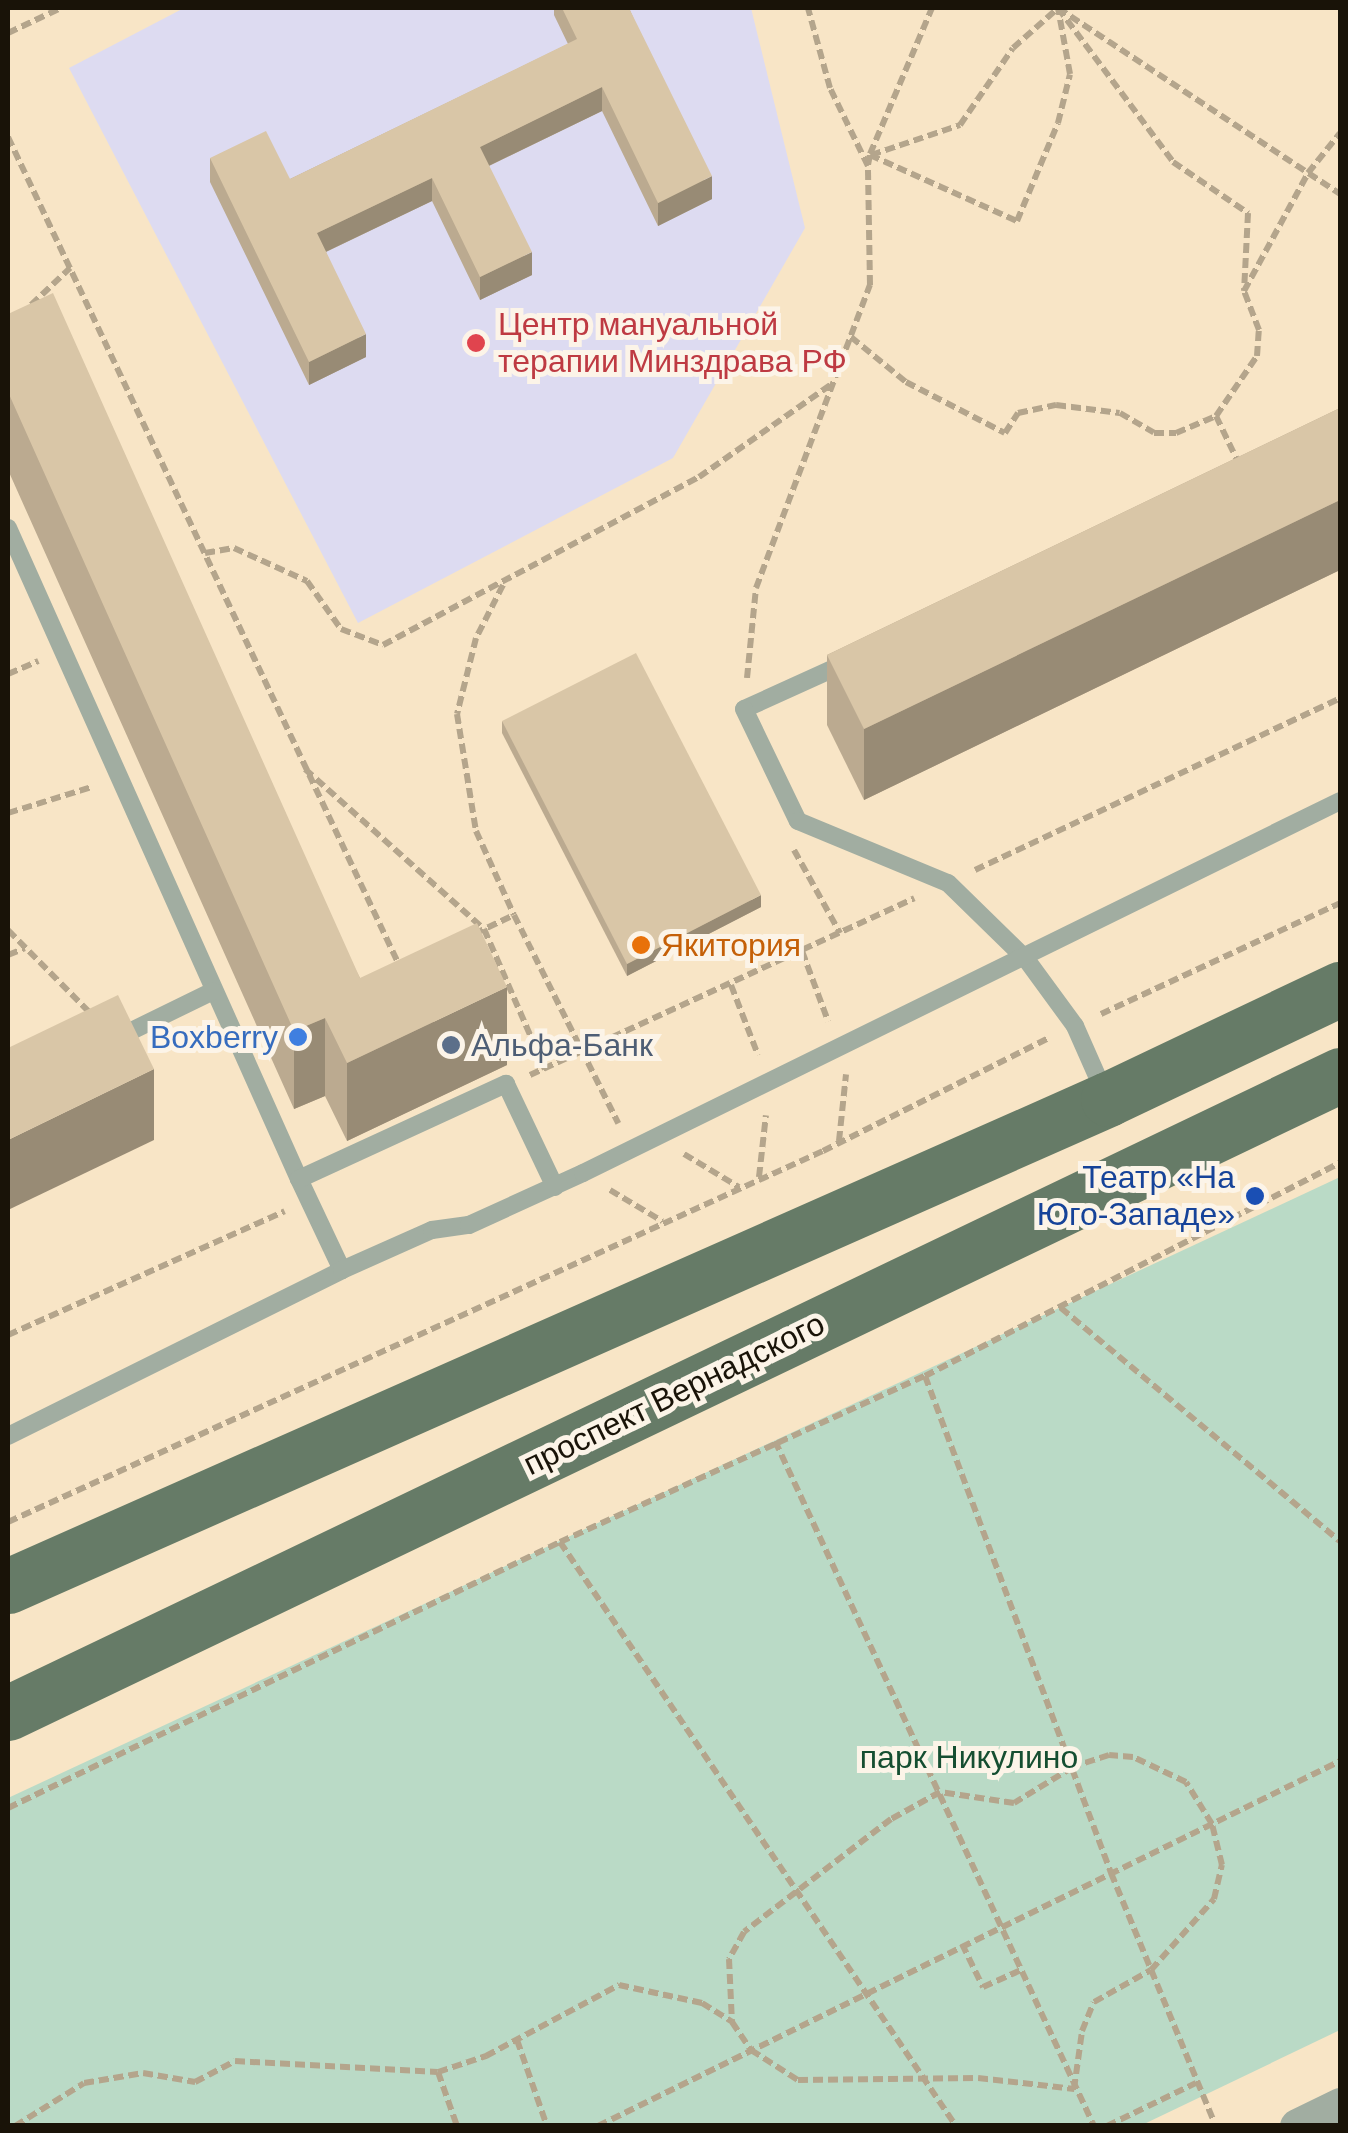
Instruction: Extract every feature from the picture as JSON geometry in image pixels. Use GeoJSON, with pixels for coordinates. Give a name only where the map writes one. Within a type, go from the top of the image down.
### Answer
{"type":"FeatureCollection","features":[{"type":"Feature","properties":{"kind":"main road"},"geometry":{"type":"LineString","coordinates":[[8,1586],[1108,1099],[1340,989]]}},
{"type":"Feature","properties":{"kind":"main road","name":"проспект Вернадского"},"geometry":{"type":"LineString","coordinates":[[8,1713],[1340,1076]]}},
{"type":"Feature","properties":{"kind":"street"},"geometry":{"type":"LineString","coordinates":[[1297,2126],[1340,2105]]}},
{"type":"Feature","properties":{"kind":"lane"},"geometry":{"type":"LineString","coordinates":[[8,528],[342,1270]]}},
{"type":"Feature","properties":{"kind":"lane"},"geometry":{"type":"LineString","coordinates":[[870,652],[744,709],[798,821],[948,883],[1026,959],[1076,1026],[1108,1099]]}},
{"type":"Feature","properties":{"kind":"lane"},"geometry":{"type":"LineString","coordinates":[[8,1436],[342,1270],[555,1186],[657,1138],[1340,801]]}},
{"type":"Feature","properties":{"kind":"lane"},"geometry":{"type":"LineString","coordinates":[[108,1043],[213,990]]}},
{"type":"Feature","properties":{"kind":"lane"},"geometry":{"type":"LineString","coordinates":[[299,1179],[506,1084],[555,1186]]}},
{"type":"Feature","properties":{"kind":"path"},"geometry":{"type":"LineString","coordinates":[[8,33],[61,8]]}},
{"type":"Feature","properties":{"kind":"path"},"geometry":{"type":"LineString","coordinates":[[808,8],[830,88],[868,166]]}},
{"type":"Feature","properties":{"kind":"path"},"geometry":{"type":"LineString","coordinates":[[744,709],[756,588],[870,285],[870,155],[932,8]]}},
{"type":"Feature","properties":{"kind":"path"},"geometry":{"type":"LineString","coordinates":[[870,155],[960,125],[1013,48],[1059,8]]}},
{"type":"Feature","properties":{"kind":"path"},"geometry":{"type":"LineString","coordinates":[[870,155],[1017,221],[1058,123],[1070,74],[1059,8]]}},
{"type":"Feature","properties":{"kind":"path"},"geometry":{"type":"LineString","coordinates":[[851,336],[906,382],[1005,432],[1018,413],[1056,405],[1120,413],[1154,433],[1176,433],[1216,416],[1257,356],[1260,330],[1244,291],[1248,213],[1173,162],[1059,8]]}},
{"type":"Feature","properties":{"kind":"path"},"geometry":{"type":"LineString","coordinates":[[1059,8],[1340,194]]}},
{"type":"Feature","properties":{"kind":"path"},"geometry":{"type":"LineString","coordinates":[[1244,291],[1308,172],[1340,133]]}},
{"type":"Feature","properties":{"kind":"path"},"geometry":{"type":"LineString","coordinates":[[8,137],[401,969],[418,961]]}},
{"type":"Feature","properties":{"kind":"path"},"geometry":{"type":"LineString","coordinates":[[20,316],[70,268]]}},
{"type":"Feature","properties":{"kind":"path"},"geometry":{"type":"LineString","coordinates":[[205,553],[234,548],[307,581],[341,629],[384,645],[504,585],[699,477],[834,383]]}},
{"type":"Feature","properties":{"kind":"path"},"geometry":{"type":"LineString","coordinates":[[1216,416],[1246,478]]}},
{"type":"Feature","properties":{"kind":"path"},"geometry":{"type":"LineString","coordinates":[[504,585],[476,638],[457,714],[476,831],[581,1056],[633,1149]]}},
{"type":"Feature","properties":{"kind":"path"},"geometry":{"type":"LineString","coordinates":[[302,766],[484,929],[546,1069]]}},
{"type":"Feature","properties":{"kind":"path"},"geometry":{"type":"LineString","coordinates":[[8,814],[119,778]]}},
{"type":"Feature","properties":{"kind":"path"},"geometry":{"type":"LineString","coordinates":[[788,838],[840,933]]}},
{"type":"Feature","properties":{"kind":"path"},"geometry":{"type":"LineString","coordinates":[[8,1522],[839,1142],[1076,1026],[1340,904]]}},
{"type":"Feature","properties":{"kind":"path"},"geometry":{"type":"LineString","coordinates":[[467,937],[514,915]]}},
{"type":"Feature","properties":{"kind":"path"},"geometry":{"type":"LineString","coordinates":[[8,930],[108,1043]]}},
{"type":"Feature","properties":{"kind":"path"},"geometry":{"type":"LineString","coordinates":[[8,955],[25,948]]}},
{"type":"Feature","properties":{"kind":"path"},"geometry":{"type":"LineString","coordinates":[[802,951],[844,1048],[839,1142]]}},
{"type":"Feature","properties":{"kind":"path"},"geometry":{"type":"LineString","coordinates":[[731,985],[769,1083],[759,1178]]}},
{"type":"Feature","properties":{"kind":"path"},"geometry":{"type":"LineString","coordinates":[[506,1084],[581,1056]]}},
{"type":"Feature","properties":{"kind":"path"},"geometry":{"type":"LineString","coordinates":[[657,1138],[739,1187]]}},
{"type":"Feature","properties":{"kind":"path"},"geometry":{"type":"LineString","coordinates":[[8,1808],[560,1542],[925,1376],[1340,1163]]}},
{"type":"Feature","properties":{"kind":"path"},"geometry":{"type":"LineString","coordinates":[[583,1173],[662,1222]]}},
{"type":"Feature","properties":{"kind":"path"},"geometry":{"type":"LineString","coordinates":[[8,1336],[309,1200]]}},
{"type":"Feature","properties":{"kind":"path"},"geometry":{"type":"LineString","coordinates":[[1061,1308],[1340,1542]]}},
{"type":"Feature","properties":{"kind":"path"},"geometry":{"type":"LineString","coordinates":[[925,1376],[1112,1873],[1214,2122]]}},
{"type":"Feature","properties":{"kind":"path"},"geometry":{"type":"LineString","coordinates":[[776,1441],[1094,2126]]}},
{"type":"Feature","properties":{"kind":"path"},"geometry":{"type":"LineString","coordinates":[[560,1542],[956,2126]]}},
{"type":"Feature","properties":{"kind":"path"},"geometry":{"type":"LineString","coordinates":[[732,2022],[729,1959],[744,1932],[794,1889],[890,1819],[940,1792],[1014,1802],[1074,1767],[1109,1755],[1156,1765],[1186,1782],[1212,1824],[1222,1864],[1214,1898],[1151,1970],[1094,2002],[1082,2031],[1074,2089]]}},
{"type":"Feature","properties":{"kind":"path"},"geometry":{"type":"LineString","coordinates":[[598,2126],[1340,1761]]}},
{"type":"Feature","properties":{"kind":"path"},"geometry":{"type":"LineString","coordinates":[[962,1944],[982,1987],[1021,1970]]}},
{"type":"Feature","properties":{"kind":"path"},"geometry":{"type":"LineString","coordinates":[[16,2126],[84,2083],[143,2073],[196,2082],[235,2061],[438,2072],[516,2040],[620,1985],[702,2004],[732,2022],[751,2050],[798,2080],[925,2079],[1074,2089]]}},
{"type":"Feature","properties":{"kind":"path"},"geometry":{"type":"LineString","coordinates":[[516,2040],[547,2126]]}},
{"type":"Feature","properties":{"kind":"path"},"geometry":{"type":"LineString","coordinates":[[438,2072],[457,2126]]}},
{"type":"Feature","properties":{"kind":"path"},"geometry":{"type":"LineString","coordinates":[[1107,2126],[1196,2082]]}},
{"type":"Feature","properties":{"kind":"shaded area","name":"Центр мануальной терапии Минздрава РФ"},"geometry":{"type":"Polygon","coordinates":[[[184,8],[751,8],[805,228],[673,458],[358,623],[69,68],[184,8]]]}},
{"type":"Feature","properties":{"kind":"green space","name":"парк Никулино"},"geometry":{"type":"Polygon","coordinates":[[[1340,1177],[1340,2030],[1142,2125],[8,2125],[8,1798],[1340,1177]]]}},
{"type":"Feature","properties":{"kind":"building"},"geometry":{"type":"Polygon","coordinates":[[[562,8],[629,8],[712,176],[658,203],[602,87],[480,147],[532,252],[480,277],[432,178],[317,233],[366,334],[309,362],[210,158],[266,131],[290,179],[577,39],[562,8]]]}},
{"type":"Feature","properties":{"kind":"building"},"geometry":{"type":"Polygon","coordinates":[[[53,293],[360,978],[477,923],[507,987],[347,1063],[325,1018],[294,1031],[8,392],[8,314],[53,293]]]}},
{"type":"Feature","properties":{"kind":"building"},"geometry":{"type":"Polygon","coordinates":[[[1340,408],[1340,500],[864,729],[827,655],[1340,408]]]}},
{"type":"Feature","properties":{"kind":"building"},"geometry":{"type":"Polygon","coordinates":[[[636,653],[761,895],[627,964],[502,721],[636,653]]]}},
{"type":"Feature","properties":{"kind":"building"},"geometry":{"type":"Polygon","coordinates":[[[118,995],[154,1069],[8,1140],[8,1048],[118,995]]]}},
{"type":"Feature","properties":{"kind":"place","name":"Центр мануальной терапии Минздрава РФ"},"geometry":{"type":"Point","coordinates":[476,343]}},
{"type":"Feature","properties":{"kind":"place","name":"Якитория"},"geometry":{"type":"Point","coordinates":[641,945]}},
{"type":"Feature","properties":{"kind":"place","name":"Boxberry"},"geometry":{"type":"Point","coordinates":[298,1037]}},
{"type":"Feature","properties":{"kind":"place","name":"Альфа-Банк"},"geometry":{"type":"Point","coordinates":[451,1045]}},
{"type":"Feature","properties":{"kind":"place","name":"Театр «На Юго-Западе»"},"geometry":{"type":"Point","coordinates":[1255,1196]}}]}
